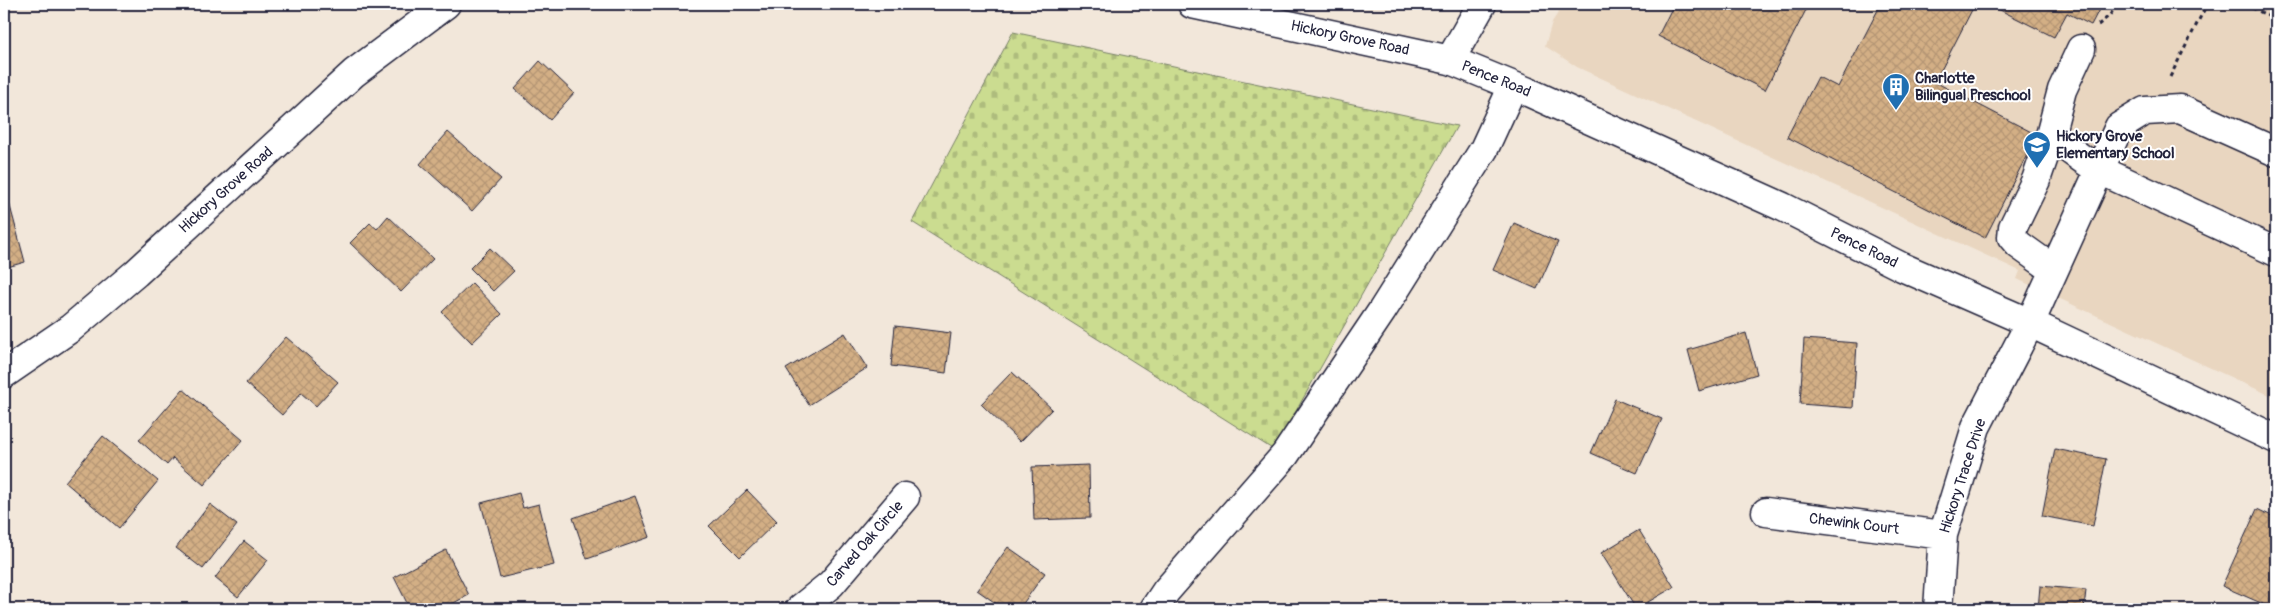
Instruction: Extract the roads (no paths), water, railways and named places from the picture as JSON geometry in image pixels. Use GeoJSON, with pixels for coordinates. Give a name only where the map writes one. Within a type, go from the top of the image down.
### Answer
{"type":"FeatureCollection","features":[{"type":"Feature","properties":{"kind":"street","name":"Hickory Grove Road"},"geometry":{"type":"LineString","coordinates":[[1192,4],[1450,60]]}},
{"type":"Feature","properties":{"kind":"street"},"geometry":{"type":"LineString","coordinates":[[1450,60],[1482,4]]}},
{"type":"Feature","properties":{"kind":"street","name":"Hickory Grove Road"},"geometry":{"type":"LineString","coordinates":[[4,374],[71,328],[136,273],[354,73],[442,5]]}},
{"type":"Feature","properties":{"kind":"street"},"geometry":{"type":"LineString","coordinates":[[2054,270],[2019,245],[2012,237],[2013,227],[2036,180],[2062,90],[2081,49]]}},
{"type":"Feature","properties":{"kind":"street","name":"Pence Road"},"geometry":{"type":"LineString","coordinates":[[1450,60],[1513,86],[1782,207],[1902,267],[2030,323],[2276,440]]}},
{"type":"Feature","properties":{"kind":"street"},"geometry":{"type":"LineString","coordinates":[[1154,609],[1166,591],[1285,455],[1382,311],[1484,149],[1513,86]]}},
{"type":"Feature","properties":{"kind":"street","name":"Hickory Trace Drive"},"geometry":{"type":"LineString","coordinates":[[1938,609],[1943,535],[1976,427],[2030,323],[2119,127],[2145,112],[2180,109],[2276,152]]}},
{"type":"Feature","properties":{"kind":"street"},"geometry":{"type":"LineString","coordinates":[[2049,137],[2064,144],[2085,163],[2276,252]]}},
{"type":"Feature","properties":{"kind":"street","name":"Carved Oak Circle"},"geometry":{"type":"LineString","coordinates":[[800,609],[831,584],[905,498]]}},
{"type":"Feature","properties":{"kind":"street","name":"Chewink Court"},"geometry":{"type":"LineString","coordinates":[[1766,512],[1943,535]]}},
{"type":"Feature","properties":{"kind":"place","name":"Charlotte Bilingual Preschool"},"geometry":{"type":"Point","coordinates":[1896,111]}},
{"type":"Feature","properties":{"kind":"place","name":"Hickory Grove Elementary School"},"geometry":{"type":"Point","coordinates":[2037,169]}}]}
